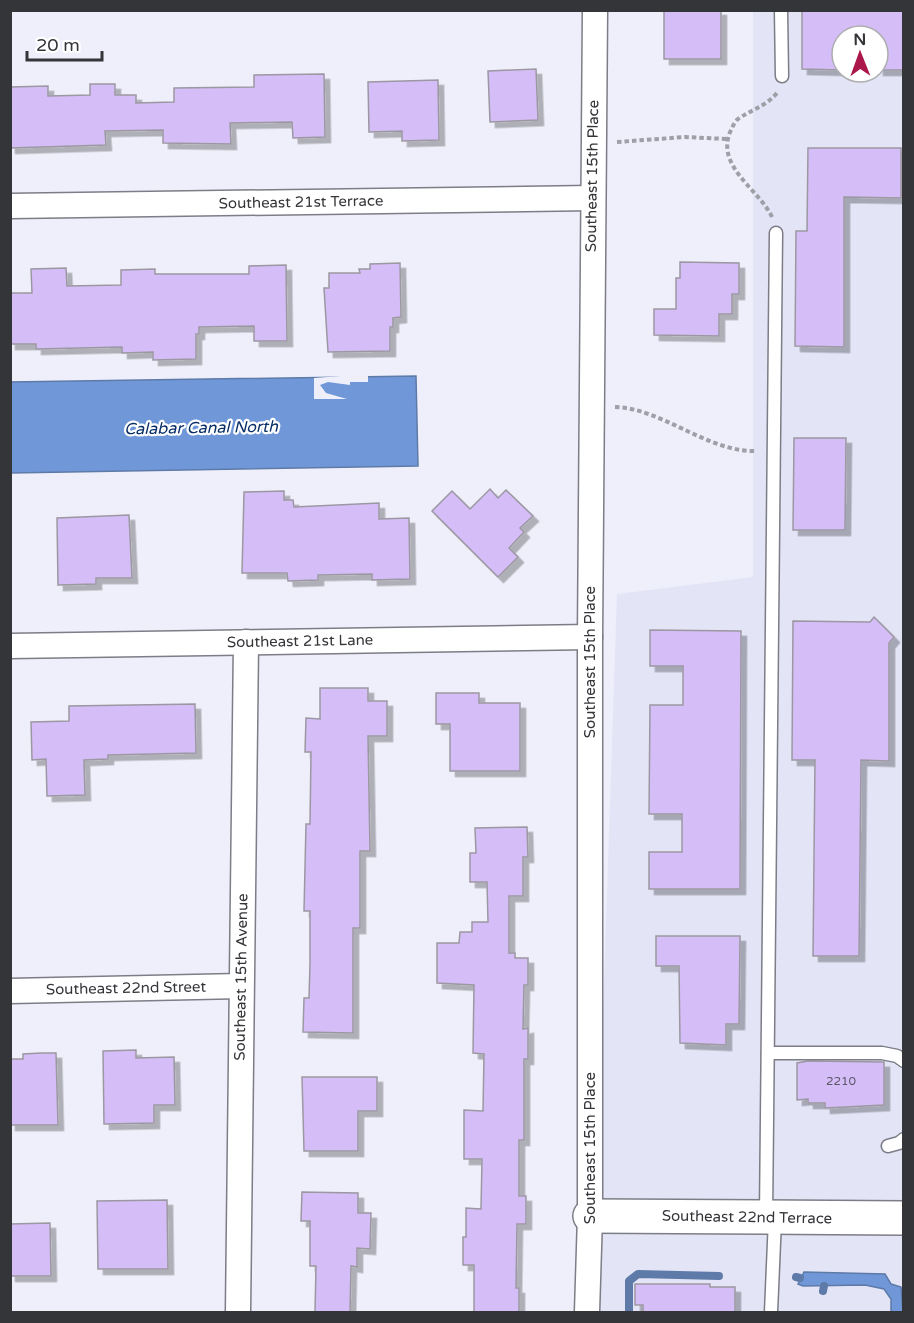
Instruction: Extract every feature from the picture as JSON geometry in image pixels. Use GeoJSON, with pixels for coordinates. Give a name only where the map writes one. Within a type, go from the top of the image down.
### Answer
{"type":"FeatureCollection","features":[{"type":"Feature","properties":{"kind":"street","name":"Southeast 15th Place"},"geometry":{"type":"LineString","coordinates":[[587,1312],[590,1215],[592,144],[595,10]]}},
{"type":"Feature","properties":{"kind":"street","name":"Southeast 21st Terrace"},"geometry":{"type":"LineString","coordinates":[[10,206],[592,198]]}},
{"type":"Feature","properties":{"kind":"street","name":"Southeast 21st Lane"},"geometry":{"type":"LineString","coordinates":[[10,646],[590,637]]}},
{"type":"Feature","properties":{"kind":"street","name":"Southeast 15th Avenue"},"geometry":{"type":"LineString","coordinates":[[238,1312],[246,642]]}},
{"type":"Feature","properties":{"kind":"street","name":"Southeast 22nd Street"},"geometry":{"type":"LineString","coordinates":[[10,991],[241,986]]}},
{"type":"Feature","properties":{"kind":"street","name":"Southeast 22nd Terrace"},"geometry":{"type":"LineString","coordinates":[[590,1215],[903,1218]]}},
{"type":"Feature","properties":{"kind":"lane"},"geometry":{"type":"LineString","coordinates":[[781,10],[782,76]]}},
{"type":"Feature","properties":{"kind":"lane"},"geometry":{"type":"LineString","coordinates":[[771,1312],[768,1053],[776,233]]}},
{"type":"Feature","properties":{"kind":"lane"},"geometry":{"type":"LineString","coordinates":[[768,1053],[882,1053],[903,1060]]}},
{"type":"Feature","properties":{"kind":"lane"},"geometry":{"type":"LineString","coordinates":[[888,1146],[899,1143],[903,1139]]}},
{"type":"Feature","properties":{"kind":"path"},"geometry":{"type":"LineString","coordinates":[[776,233],[768,209],[729,160],[727,139],[736,119],[765,105],[775,96],[781,88],[782,76]]}},
{"type":"Feature","properties":{"kind":"path"},"geometry":{"type":"LineString","coordinates":[[592,144],[685,137],[727,139]]}},
{"type":"Feature","properties":{"kind":"path"},"geometry":{"type":"LineString","coordinates":[[591,406],[630,409],[741,450],[774,451]]}},
{"type":"Feature","properties":{"kind":"shaded area"},"geometry":{"type":"Polygon","coordinates":[[[753,11],[903,11],[903,1312],[593,1312],[617,594],[753,577],[753,11]]]}},
{"type":"Feature","properties":{"kind":"water","name":"Calabar Canal North"},"geometry":{"type":"Polygon","coordinates":[[[416,376],[418,466],[11,473],[10,382],[416,376]]]}},
{"type":"Feature","properties":{"kind":"water"},"geometry":{"type":"Polygon","coordinates":[[[804,1272],[885,1274],[891,1284],[901,1287],[903,1312],[891,1312],[891,1299],[884,1289],[865,1285],[803,1286],[798,1284],[804,1272]]]}},
{"type":"Feature","properties":{"kind":"pier"},"geometry":{"type":"Polygon","coordinates":[[[368,374],[368,382],[350,382],[350,385],[328,382],[320,385],[326,393],[347,399],[314,399],[314,378],[368,374]]]}},
{"type":"Feature","properties":{"kind":"building"},"geometry":{"type":"Polygon","coordinates":[[[664,10],[721,10],[721,59],[664,59],[664,10]]]}},
{"type":"Feature","properties":{"kind":"building"},"geometry":{"type":"Polygon","coordinates":[[[802,10],[903,10],[903,70],[890,70],[890,24],[830,24],[830,70],[802,69],[802,10]]]}},
{"type":"Feature","properties":{"kind":"building"},"geometry":{"type":"Polygon","coordinates":[[[536,69],[538,120],[490,122],[488,71],[536,69]]]}},
{"type":"Feature","properties":{"kind":"building"},"geometry":{"type":"Polygon","coordinates":[[[324,74],[325,137],[293,138],[292,122],[230,123],[231,144],[163,143],[163,130],[105,131],[106,145],[10,148],[10,87],[48,86],[48,96],[90,95],[90,84],[115,84],[115,95],[136,95],[136,103],[174,102],[174,88],[254,87],[254,75],[324,74]]]}},
{"type":"Feature","properties":{"kind":"building"},"geometry":{"type":"Polygon","coordinates":[[[438,80],[439,140],[402,141],[402,131],[369,132],[368,82],[438,80]]]}},
{"type":"Feature","properties":{"kind":"building"},"geometry":{"type":"Polygon","coordinates":[[[808,148],[901,148],[901,198],[844,197],[844,347],[795,346],[796,231],[807,231],[808,148]]]}},
{"type":"Feature","properties":{"kind":"building"},"geometry":{"type":"Polygon","coordinates":[[[680,262],[739,263],[739,294],[732,294],[732,314],[719,314],[719,336],[654,335],[654,309],[676,309],[676,278],[680,278],[680,262]]]}},
{"type":"Feature","properties":{"kind":"building"},"geometry":{"type":"Polygon","coordinates":[[[400,263],[401,317],[393,318],[393,327],[390,327],[390,351],[328,352],[324,288],[329,288],[329,273],[360,273],[359,269],[370,269],[370,264],[400,263]]]}},
{"type":"Feature","properties":{"kind":"building"},"geometry":{"type":"Polygon","coordinates":[[[286,265],[287,341],[254,341],[254,326],[199,327],[199,334],[196,334],[196,359],[153,360],[153,352],[122,353],[122,347],[36,349],[36,344],[10,344],[10,293],[32,293],[31,269],[66,268],[67,286],[121,285],[121,270],[155,269],[155,274],[249,274],[249,266],[286,265]]]}},
{"type":"Feature","properties":{"kind":"building"},"geometry":{"type":"Polygon","coordinates":[[[794,438],[846,438],[845,530],[793,530],[794,438]]]}},
{"type":"Feature","properties":{"kind":"building"},"geometry":{"type":"Polygon","coordinates":[[[490,489],[498,498],[506,490],[533,516],[520,528],[524,532],[509,548],[518,557],[498,577],[432,511],[452,491],[470,509],[490,489]]]}},
{"type":"Feature","properties":{"kind":"building"},"geometry":{"type":"Polygon","coordinates":[[[284,491],[284,500],[293,500],[294,507],[379,503],[379,519],[409,518],[410,579],[372,580],[372,574],[318,575],[318,580],[288,581],[287,573],[242,573],[244,492],[284,491]]]}},
{"type":"Feature","properties":{"kind":"building"},"geometry":{"type":"Polygon","coordinates":[[[129,515],[132,578],[96,578],[96,584],[58,585],[57,518],[129,515]]]}},
{"type":"Feature","properties":{"kind":"building"},"geometry":{"type":"Polygon","coordinates":[[[874,617],[894,637],[889,643],[889,761],[861,760],[859,956],[813,956],[815,760],[792,760],[793,621],[870,622],[874,617]]]}},
{"type":"Feature","properties":{"kind":"building"},"geometry":{"type":"Polygon","coordinates":[[[650,630],[741,631],[740,889],[649,889],[649,852],[682,852],[682,814],[649,814],[650,705],[683,705],[683,666],[650,666],[650,630]]]}},
{"type":"Feature","properties":{"kind":"building"},"geometry":{"type":"Polygon","coordinates":[[[320,688],[368,688],[368,701],[387,701],[387,736],[368,736],[370,851],[360,851],[360,928],[353,928],[353,1033],[303,1032],[304,998],[309,998],[310,963],[310,911],[304,911],[306,824],[310,824],[311,752],[305,752],[306,718],[320,719],[320,688]]]}},
{"type":"Feature","properties":{"kind":"building"},"geometry":{"type":"Polygon","coordinates":[[[436,693],[479,693],[479,703],[520,703],[520,771],[450,771],[450,724],[436,724],[436,693]]]}},
{"type":"Feature","properties":{"kind":"building"},"geometry":{"type":"Polygon","coordinates":[[[195,704],[196,753],[108,755],[108,759],[84,760],[85,795],[47,796],[46,759],[32,760],[31,722],[69,721],[69,706],[195,704]]]}},
{"type":"Feature","properties":{"kind":"building"},"geometry":{"type":"Polygon","coordinates":[[[527,827],[528,857],[523,857],[523,896],[509,896],[509,953],[515,953],[515,958],[528,958],[528,985],[524,985],[523,1029],[528,1028],[528,1059],[524,1059],[524,1140],[519,1140],[519,1196],[526,1196],[526,1224],[517,1224],[516,1288],[519,1288],[519,1312],[474,1312],[474,1265],[463,1265],[463,1237],[466,1237],[466,1208],[481,1209],[482,1159],[464,1159],[464,1110],[483,1111],[484,1054],[473,1053],[474,985],[437,983],[437,943],[459,943],[460,932],[472,932],[472,922],[488,922],[487,882],[470,882],[470,853],[476,853],[475,828],[527,827]]]}},
{"type":"Feature","properties":{"kind":"building"},"geometry":{"type":"Polygon","coordinates":[[[656,936],[740,936],[739,1024],[726,1024],[726,1045],[680,1043],[679,966],[656,966],[656,936]]]}},
{"type":"Feature","properties":{"kind":"building"},"geometry":{"type":"Polygon","coordinates":[[[136,1050],[136,1058],[174,1057],[175,1105],[154,1105],[154,1123],[104,1124],[103,1051],[136,1050]]]}},
{"type":"Feature","properties":{"kind":"building"},"geometry":{"type":"Polygon","coordinates":[[[56,1053],[58,1125],[10,1125],[10,1059],[23,1059],[23,1054],[56,1053]]]}},
{"type":"Feature","properties":{"kind":"building"},"geometry":{"type":"Polygon","coordinates":[[[808,1061],[884,1062],[884,1105],[825,1108],[825,1103],[808,1103],[808,1099],[797,1100],[797,1063],[808,1061]]]}},
{"type":"Feature","properties":{"kind":"building"},"geometry":{"type":"Polygon","coordinates":[[[302,1077],[377,1077],[377,1111],[358,1111],[358,1151],[304,1151],[302,1077]]]}},
{"type":"Feature","properties":{"kind":"building"},"geometry":{"type":"Polygon","coordinates":[[[302,1192],[358,1193],[358,1213],[371,1213],[370,1249],[357,1248],[357,1267],[351,1266],[350,1312],[315,1312],[316,1266],[310,1266],[310,1221],[301,1221],[302,1192]]]}},
{"type":"Feature","properties":{"kind":"building"},"geometry":{"type":"Polygon","coordinates":[[[167,1200],[168,1269],[98,1269],[97,1201],[167,1200]]]}},
{"type":"Feature","properties":{"kind":"building"},"geometry":{"type":"Polygon","coordinates":[[[50,1223],[51,1276],[10,1276],[10,1224],[50,1223]]]}},
{"type":"Feature","properties":{"kind":"building"},"geometry":{"type":"Polygon","coordinates":[[[635,1284],[710,1284],[710,1287],[735,1287],[735,1312],[643,1312],[643,1305],[635,1305],[635,1284]]]}},
{"type":"Feature","properties":{"kind":"waterway"},"geometry":{"type":"LineString","coordinates":[[629,1312],[629,1281],[638,1274],[719,1276]]}},
{"type":"Feature","properties":{"kind":"waterway"},"geometry":{"type":"LineString","coordinates":[[796,1277],[800,1278]]}},
{"type":"Feature","properties":{"kind":"waterway"},"geometry":{"type":"LineString","coordinates":[[823,1291],[824,1286]]}}]}
